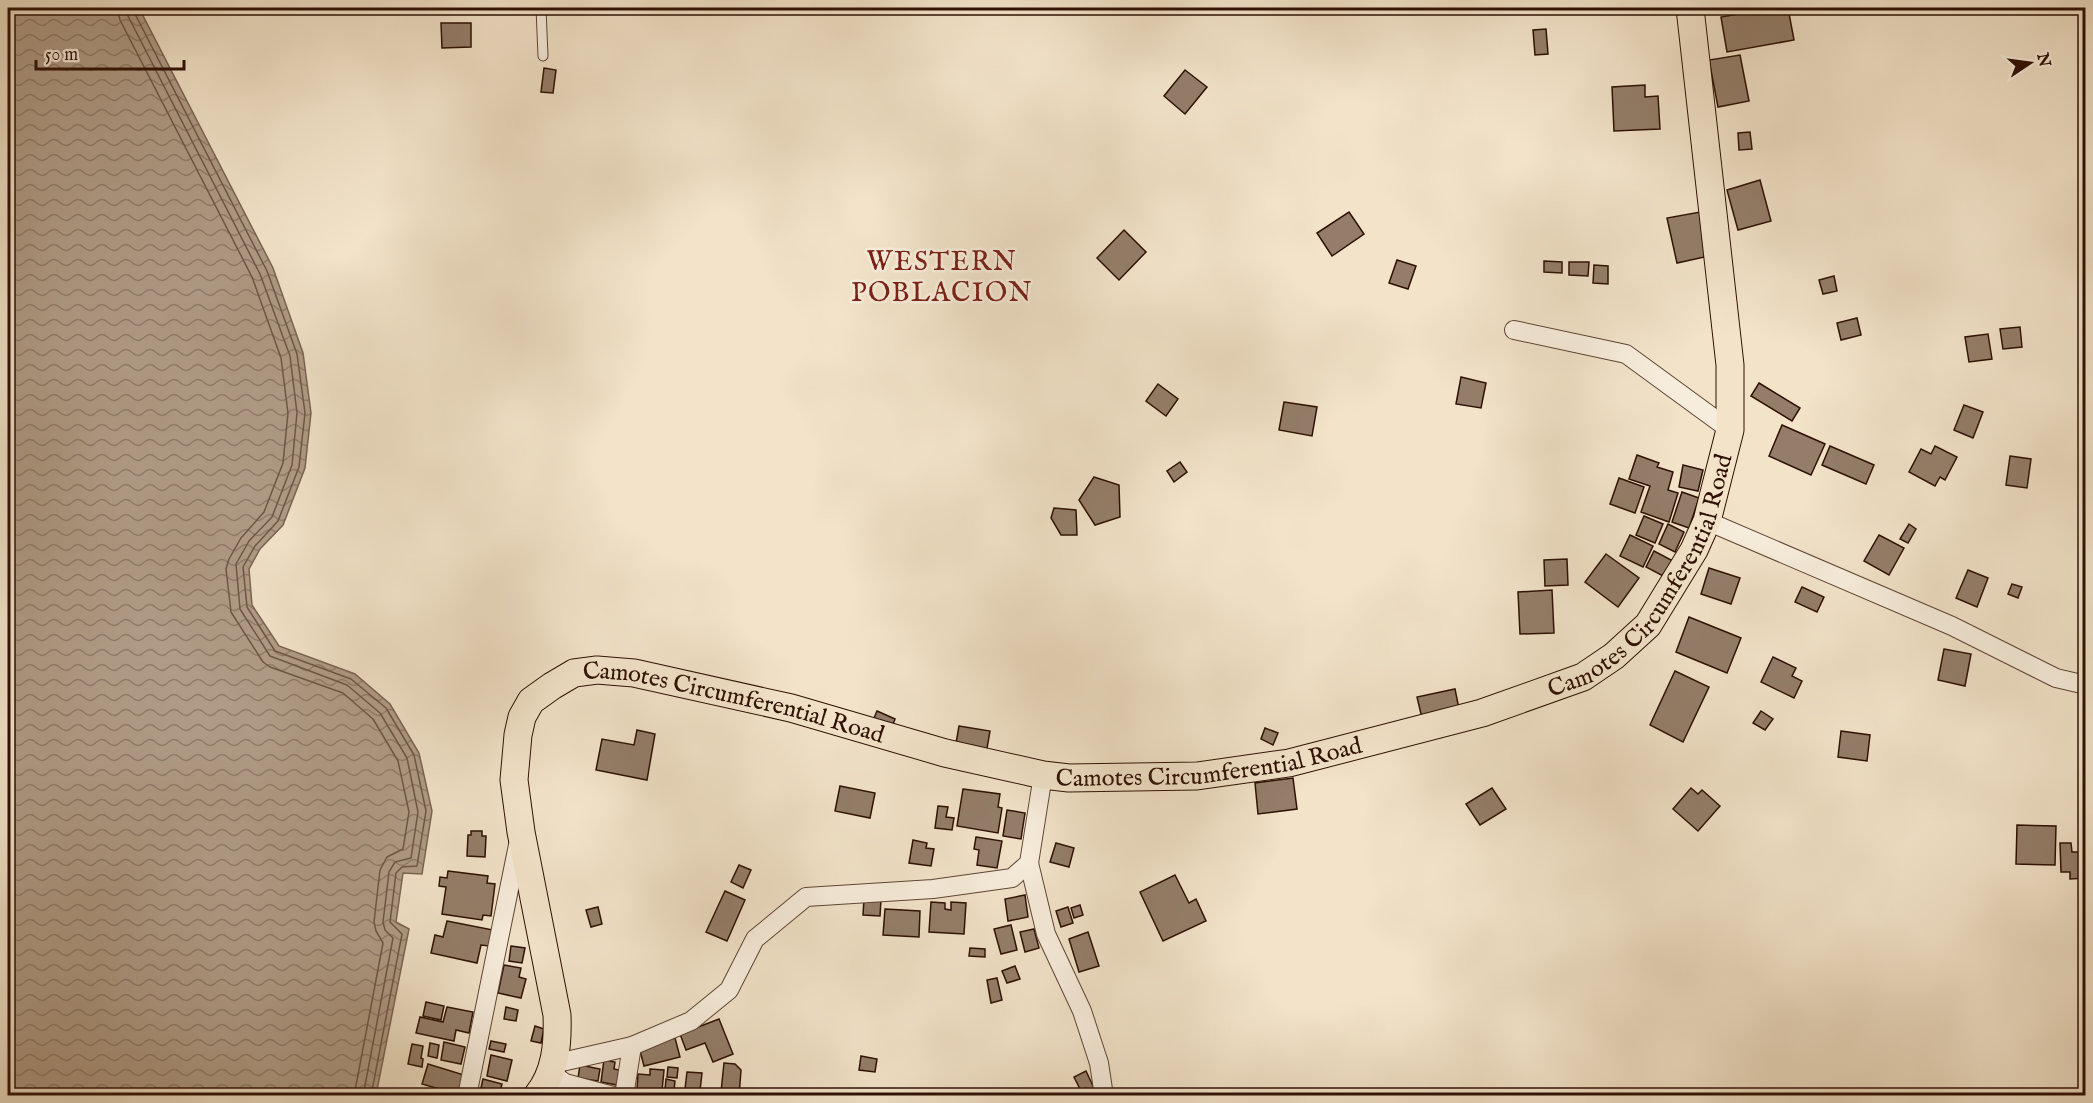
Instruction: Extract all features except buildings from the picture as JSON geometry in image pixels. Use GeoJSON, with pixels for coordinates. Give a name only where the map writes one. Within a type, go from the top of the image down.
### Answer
{"type":"FeatureCollection","features":[{"type":"Feature","properties":{"kind":"main road","name":"Camotes Circumferential Road"},"geometry":{"type":"LineString","coordinates":[[537,1095],[543,1088],[551,1068],[558,1042],[557,1015],[521,832],[514,780],[522,717],[531,701],[574,673],[597,670],[634,673],[791,708],[945,753],[1043,775],[1069,778],[1197,776],[1289,763],[1482,713],[1583,677],[1614,656],[1648,625],[1678,577],[1707,521],[1730,430],[1730,365],[1690,8]]}},
{"type":"Feature","properties":{"kind":"street"},"geometry":{"type":"LineString","coordinates":[[1514,330],[1626,354],[1730,430]]}},
{"type":"Feature","properties":{"kind":"street"},"geometry":{"type":"LineString","coordinates":[[1707,521],[1952,626],[2056,678],[2085,685]]}},
{"type":"Feature","properties":{"kind":"street"},"geometry":{"type":"LineString","coordinates":[[1043,775],[1029,863],[1046,934],[1082,1011],[1099,1063],[1104,1095]]}},
{"type":"Feature","properties":{"kind":"street"},"geometry":{"type":"LineString","coordinates":[[467,1095],[521,832]]}},
{"type":"Feature","properties":{"kind":"street"},"geometry":{"type":"LineString","coordinates":[[612,1095],[565,1083],[551,1068],[632,1046],[691,1021],[729,990],[755,939],[806,897],[933,889],[1012,878],[1029,863]]}},
{"type":"Feature","properties":{"kind":"street"},"geometry":{"type":"LineString","coordinates":[[624,1095],[632,1046]]}},
{"type":"Feature","properties":{"kind":"lane"},"geometry":{"type":"LineString","coordinates":[[541,8],[543,56]]}},
{"type":"Feature","properties":{"kind":"water"},"geometry":{"type":"Polygon","coordinates":[[[8,8],[139,8],[273,268],[303,353],[311,413],[305,468],[283,525],[260,549],[249,569],[252,605],[279,646],[355,674],[390,704],[419,753],[432,811],[422,874],[403,873],[396,922],[409,929],[376,1095],[354,1092],[353,1096],[8,1095],[8,8]]]}},
{"type":"Feature","properties":{"kind":"district","name":"WESTERN POBLACION"},"geometry":{"type":"Point","coordinates":[942,276]}}]}
